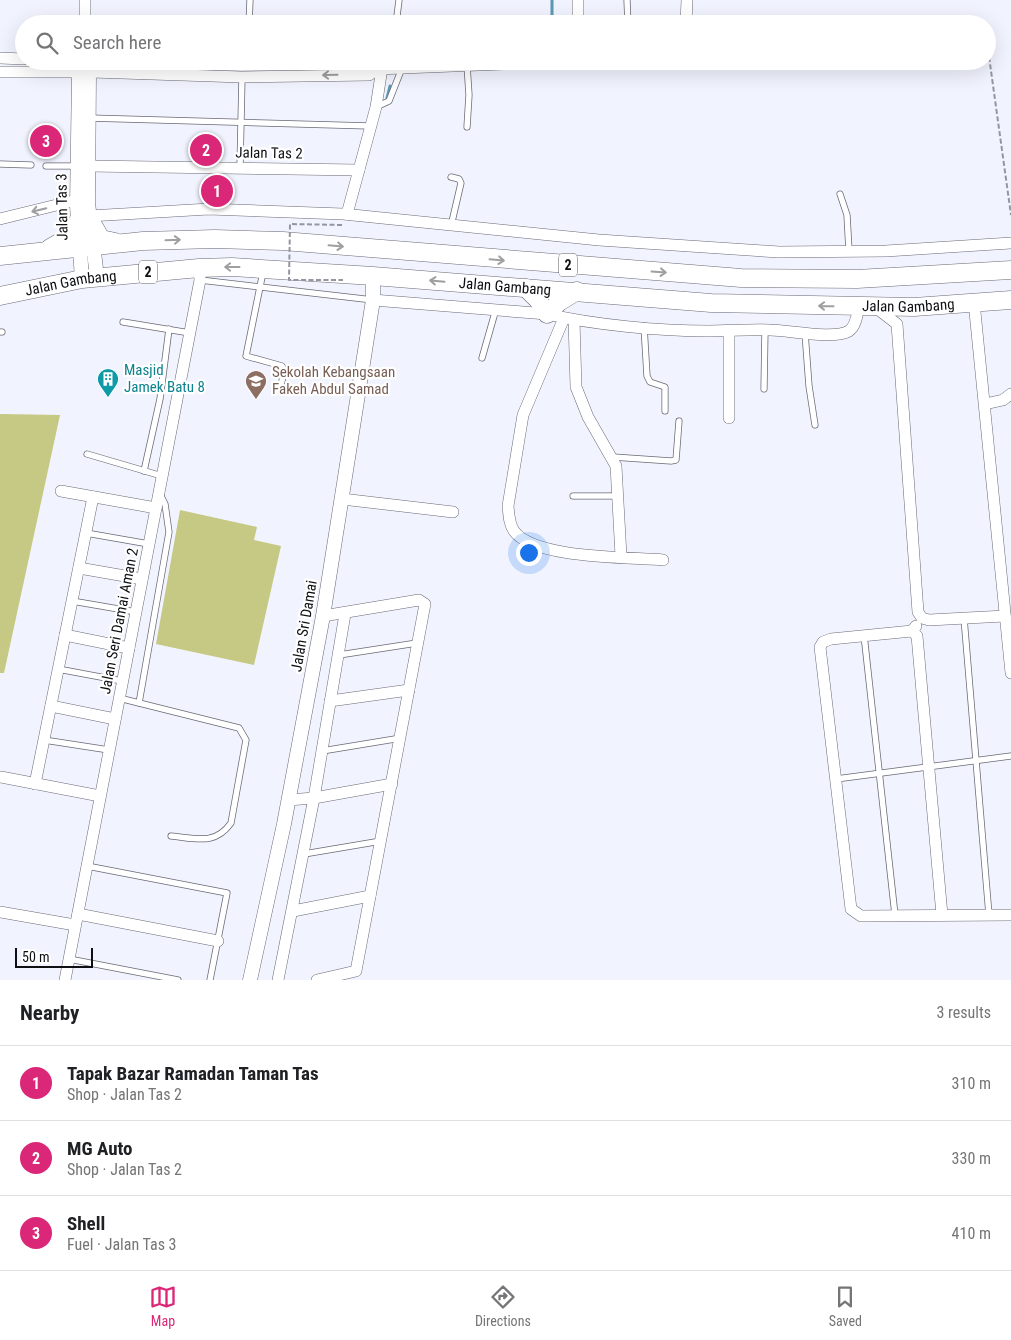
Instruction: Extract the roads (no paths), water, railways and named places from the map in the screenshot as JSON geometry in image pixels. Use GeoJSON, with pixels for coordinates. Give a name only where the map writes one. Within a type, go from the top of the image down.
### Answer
{"type":"FeatureCollection","features":[{"type":"Feature","properties":{"kind":"highway"},"geometry":{"type":"LineString","coordinates":[[43,251],[71,236],[86,219],[101,239],[125,243]]}},
{"type":"Feature","properties":{"kind":"highway","name":"Jalan Gambang"},"geometry":{"type":"LineString","coordinates":[[0,256],[125,243],[215,239],[283,241],[741,278],[858,278],[1011,270]]}},
{"type":"Feature","properties":{"kind":"highway","name":"Jalan Gambang"},"geometry":{"type":"LineString","coordinates":[[0,296],[90,278],[200,274],[264,268],[711,303],[914,307],[1011,300]]}},
{"type":"Feature","properties":{"kind":"highway"},"geometry":{"type":"LineString","coordinates":[[526,288],[538,300],[562,317]]}},
{"type":"Feature","properties":{"kind":"highway"},"geometry":{"type":"LineString","coordinates":[[562,317],[559,302],[577,292]]}},
{"type":"Feature","properties":{"kind":"street"},"geometry":{"type":"LineString","coordinates":[[85,0],[85,15]]}},
{"type":"Feature","properties":{"kind":"street"},"geometry":{"type":"LineString","coordinates":[[578,0],[578,15]]}},
{"type":"Feature","properties":{"kind":"street"},"geometry":{"type":"LineString","coordinates":[[686,15],[687,0]]}},
{"type":"Feature","properties":{"kind":"street"},"geometry":{"type":"LineString","coordinates":[[0,58],[15,59]]}},
{"type":"Feature","properties":{"kind":"street"},"geometry":{"type":"LineString","coordinates":[[0,72],[56,70]]}},
{"type":"Feature","properties":{"kind":"street","name":"Jalan Tas 3"},"geometry":{"type":"LineString","coordinates":[[84,70],[89,118],[77,200],[86,219]]}},
{"type":"Feature","properties":{"kind":"street","name":"Jalan Tas 3"},"geometry":{"type":"LineString","coordinates":[[84,70],[83,166],[90,278]]}},
{"type":"Feature","properties":{"kind":"street"},"geometry":{"type":"LineString","coordinates":[[104,70],[242,77],[369,74],[380,70]]}},
{"type":"Feature","properties":{"kind":"street"},"geometry":{"type":"LineString","coordinates":[[345,219],[370,126],[388,70]]}},
{"type":"Feature","properties":{"kind":"street","name":"Jalan Tas 2"},"geometry":{"type":"LineString","coordinates":[[83,166],[359,170]]}},
{"type":"Feature","properties":{"kind":"street"},"geometry":{"type":"LineString","coordinates":[[0,219],[77,200]]}},
{"type":"Feature","properties":{"kind":"street"},"geometry":{"type":"LineString","coordinates":[[86,219],[218,209],[451,226],[599,240],[779,252],[849,251],[1011,243]]}},
{"type":"Feature","properties":{"kind":"street","name":"Jalan Seri Damai Aman 2"},"geometry":{"type":"LineString","coordinates":[[65,980],[200,274]]}},
{"type":"Feature","properties":{"kind":"street","name":"Jalan Sri Damai"},"geometry":{"type":"LineString","coordinates":[[250,980],[288,800],[323,616],[372,300],[373,276]]}},
{"type":"Feature","properties":{"kind":"street"},"geometry":{"type":"LineString","coordinates":[[372,300],[496,309],[644,326],[806,333],[843,333],[849,331],[867,307],[897,324]]}},
{"type":"Feature","properties":{"kind":"street"},"geometry":{"type":"LineString","coordinates":[[974,302],[1011,673]]}},
{"type":"Feature","properties":{"kind":"street"},"geometry":{"type":"LineString","coordinates":[[914,307],[897,324],[916,604],[922,618]]}},
{"type":"Feature","properties":{"kind":"street"},"geometry":{"type":"LineString","coordinates":[[562,317],[576,387],[588,417],[616,466],[621,556]]}},
{"type":"Feature","properties":{"kind":"street"},"geometry":{"type":"LineString","coordinates":[[562,317],[523,415],[508,506],[509,520],[515,533],[542,547],[583,556],[621,556],[662,560]]}},
{"type":"Feature","properties":{"kind":"street"},"geometry":{"type":"LineString","coordinates":[[729,331],[729,418]]}},
{"type":"Feature","properties":{"kind":"street"},"geometry":{"type":"LineString","coordinates":[[984,404],[1003,400],[1011,394]]}},
{"type":"Feature","properties":{"kind":"street"},"geometry":{"type":"LineString","coordinates":[[61,491],[156,508]]}},
{"type":"Feature","properties":{"kind":"street"},"geometry":{"type":"LineString","coordinates":[[35,784],[93,497]]}},
{"type":"Feature","properties":{"kind":"street"},"geometry":{"type":"LineString","coordinates":[[342,499],[453,512]]}},
{"type":"Feature","properties":{"kind":"street"},"geometry":{"type":"LineString","coordinates":[[79,568],[142,579]]}},
{"type":"Feature","properties":{"kind":"street"},"geometry":{"type":"LineString","coordinates":[[317,980],[356,971],[401,738],[424,602],[419,600],[345,614],[323,616]]}},
{"type":"Feature","properties":{"kind":"street"},"geometry":{"type":"LineString","coordinates":[[278,980],[304,854],[345,614]]}},
{"type":"Feature","properties":{"kind":"street"},"geometry":{"type":"LineString","coordinates":[[922,618],[1005,616]]}},
{"type":"Feature","properties":{"kind":"street"},"geometry":{"type":"LineString","coordinates":[[922,618],[912,631],[831,639],[823,642],[820,647],[851,909],[861,916],[1011,915]]}},
{"type":"Feature","properties":{"kind":"street"},"geometry":{"type":"LineString","coordinates":[[912,631],[916,636],[942,915]]}},
{"type":"Feature","properties":{"kind":"street"},"geometry":{"type":"LineString","coordinates":[[65,635],[129,648]]}},
{"type":"Feature","properties":{"kind":"street"},"geometry":{"type":"LineString","coordinates":[[330,701],[409,690]]}},
{"type":"Feature","properties":{"kind":"street"},"geometry":{"type":"LineString","coordinates":[[51,706],[115,719]]}},
{"type":"Feature","properties":{"kind":"street"},"geometry":{"type":"LineString","coordinates":[[0,777],[100,796]]}},
{"type":"Feature","properties":{"kind":"street"},"geometry":{"type":"LineString","coordinates":[[288,800],[314,798],[392,784]]}},
{"type":"Feature","properties":{"kind":"street"},"geometry":{"type":"LineString","coordinates":[[293,911],[370,896]]}},
{"type":"Feature","properties":{"kind":"street"},"geometry":{"type":"LineString","coordinates":[[0,912],[76,919],[218,941]]}},
{"type":"Feature","properties":{"kind":"lane"},"geometry":{"type":"LineString","coordinates":[[250,0],[250,15]]}},
{"type":"Feature","properties":{"kind":"lane"},"geometry":{"type":"LineString","coordinates":[[397,15],[399,0]]}},
{"type":"Feature","properties":{"kind":"lane"},"geometry":{"type":"LineString","coordinates":[[627,0],[628,15]]}},
{"type":"Feature","properties":{"kind":"lane"},"geometry":{"type":"LineString","coordinates":[[376,108],[389,101],[389,70]]}},
{"type":"Feature","properties":{"kind":"lane"},"geometry":{"type":"LineString","coordinates":[[467,70],[469,95],[467,127]]}},
{"type":"Feature","properties":{"kind":"lane"},"geometry":{"type":"LineString","coordinates":[[240,167],[242,77]]}},
{"type":"Feature","properties":{"kind":"lane"},"geometry":{"type":"LineString","coordinates":[[89,118],[370,126]]}},
{"type":"Feature","properties":{"kind":"lane"},"geometry":{"type":"LineString","coordinates":[[0,164],[30,165]]}},
{"type":"Feature","properties":{"kind":"lane"},"geometry":{"type":"LineString","coordinates":[[46,166],[83,166]]}},
{"type":"Feature","properties":{"kind":"lane"},"geometry":{"type":"LineString","coordinates":[[451,226],[461,184],[459,179],[452,177]]}},
{"type":"Feature","properties":{"kind":"lane"},"geometry":{"type":"LineString","coordinates":[[840,194],[847,215],[849,251]]}},
{"type":"Feature","properties":{"kind":"lane"},"geometry":{"type":"LineString","coordinates":[[264,268],[246,356],[282,366],[284,370],[281,386]]}},
{"type":"Feature","properties":{"kind":"lane"},"geometry":{"type":"LineString","coordinates":[[200,274],[261,288],[372,300]]}},
{"type":"Feature","properties":{"kind":"lane"},"geometry":{"type":"LineString","coordinates":[[482,358],[496,309]]}},
{"type":"Feature","properties":{"kind":"lane"},"geometry":{"type":"LineString","coordinates":[[124,322],[190,332]]}},
{"type":"Feature","properties":{"kind":"lane"},"geometry":{"type":"LineString","coordinates":[[644,326],[647,376],[650,382],[665,387],[665,411]]}},
{"type":"Feature","properties":{"kind":"lane"},"geometry":{"type":"LineString","coordinates":[[144,471],[160,399],[169,329]]}},
{"type":"Feature","properties":{"kind":"lane"},"geometry":{"type":"LineString","coordinates":[[764,390],[765,330]]}},
{"type":"Feature","properties":{"kind":"lane"},"geometry":{"type":"LineString","coordinates":[[806,333],[809,386],[815,425]]}},
{"type":"Feature","properties":{"kind":"lane"},"geometry":{"type":"LineString","coordinates":[[613,458],[674,460],[677,457],[679,421]]}},
{"type":"Feature","properties":{"kind":"lane"},"geometry":{"type":"LineString","coordinates":[[87,454],[162,476]]}},
{"type":"Feature","properties":{"kind":"lane"},"geometry":{"type":"LineString","coordinates":[[139,703],[169,532],[165,504],[159,492]]}},
{"type":"Feature","properties":{"kind":"lane"},"geometry":{"type":"LineString","coordinates":[[573,496],[618,496]]}},
{"type":"Feature","properties":{"kind":"lane"},"geometry":{"type":"LineString","coordinates":[[86,533],[149,544]]}},
{"type":"Feature","properties":{"kind":"lane"},"geometry":{"type":"LineString","coordinates":[[72,601],[136,612]]}},
{"type":"Feature","properties":{"kind":"lane"},"geometry":{"type":"LineString","coordinates":[[964,618],[990,915]]}},
{"type":"Feature","properties":{"kind":"lane"},"geometry":{"type":"LineString","coordinates":[[864,635],[895,915]]}},
{"type":"Feature","properties":{"kind":"lane"},"geometry":{"type":"LineString","coordinates":[[339,655],[416,643]]}},
{"type":"Feature","properties":{"kind":"lane"},"geometry":{"type":"LineString","coordinates":[[58,669],[122,681]]}},
{"type":"Feature","properties":{"kind":"lane"},"geometry":{"type":"LineString","coordinates":[[119,698],[239,728],[246,740],[231,823],[224,834],[208,839],[171,836]]}},
{"type":"Feature","properties":{"kind":"lane"},"geometry":{"type":"LineString","coordinates":[[322,751],[401,738]]}},
{"type":"Feature","properties":{"kind":"lane"},"geometry":{"type":"LineString","coordinates":[[44,740],[109,750]]}},
{"type":"Feature","properties":{"kind":"lane"},"geometry":{"type":"LineString","coordinates":[[836,778],[1011,756]]}},
{"type":"Feature","properties":{"kind":"lane"},"geometry":{"type":"LineString","coordinates":[[304,854],[382,841]]}},
{"type":"Feature","properties":{"kind":"lane"},"geometry":{"type":"LineString","coordinates":[[87,866],[227,892],[210,980]]}},
{"type":"Feature","properties":{"kind":"lane"},"geometry":{"type":"LineString","coordinates":[[69,959],[178,980]]}},
{"type":"Feature","properties":{"kind":"waterway"},"geometry":{"type":"LineString","coordinates":[[552,0],[552,15]]}},
{"type":"Feature","properties":{"kind":"waterway"},"geometry":{"type":"LineString","coordinates":[[387,98],[390,86]]}},
{"type":"Feature","properties":{"kind":"place","name":"Shell"},"geometry":{"type":"Point","coordinates":[46,141]}},
{"type":"Feature","properties":{"kind":"place","name":"MG Auto"},"geometry":{"type":"Point","coordinates":[206,150]}},
{"type":"Feature","properties":{"kind":"place","name":"Tapak Bazar Ramadan Taman Tas"},"geometry":{"type":"Point","coordinates":[217,191]}},
{"type":"Feature","properties":{"kind":"place","name":"Masjid Jamek Batu 8"},"geometry":{"type":"Point","coordinates":[108,398]}},
{"type":"Feature","properties":{"kind":"place","name":"Sekolah Kebangsaan Fakeh Abdul Samad"},"geometry":{"type":"Point","coordinates":[256,400]}}]}
